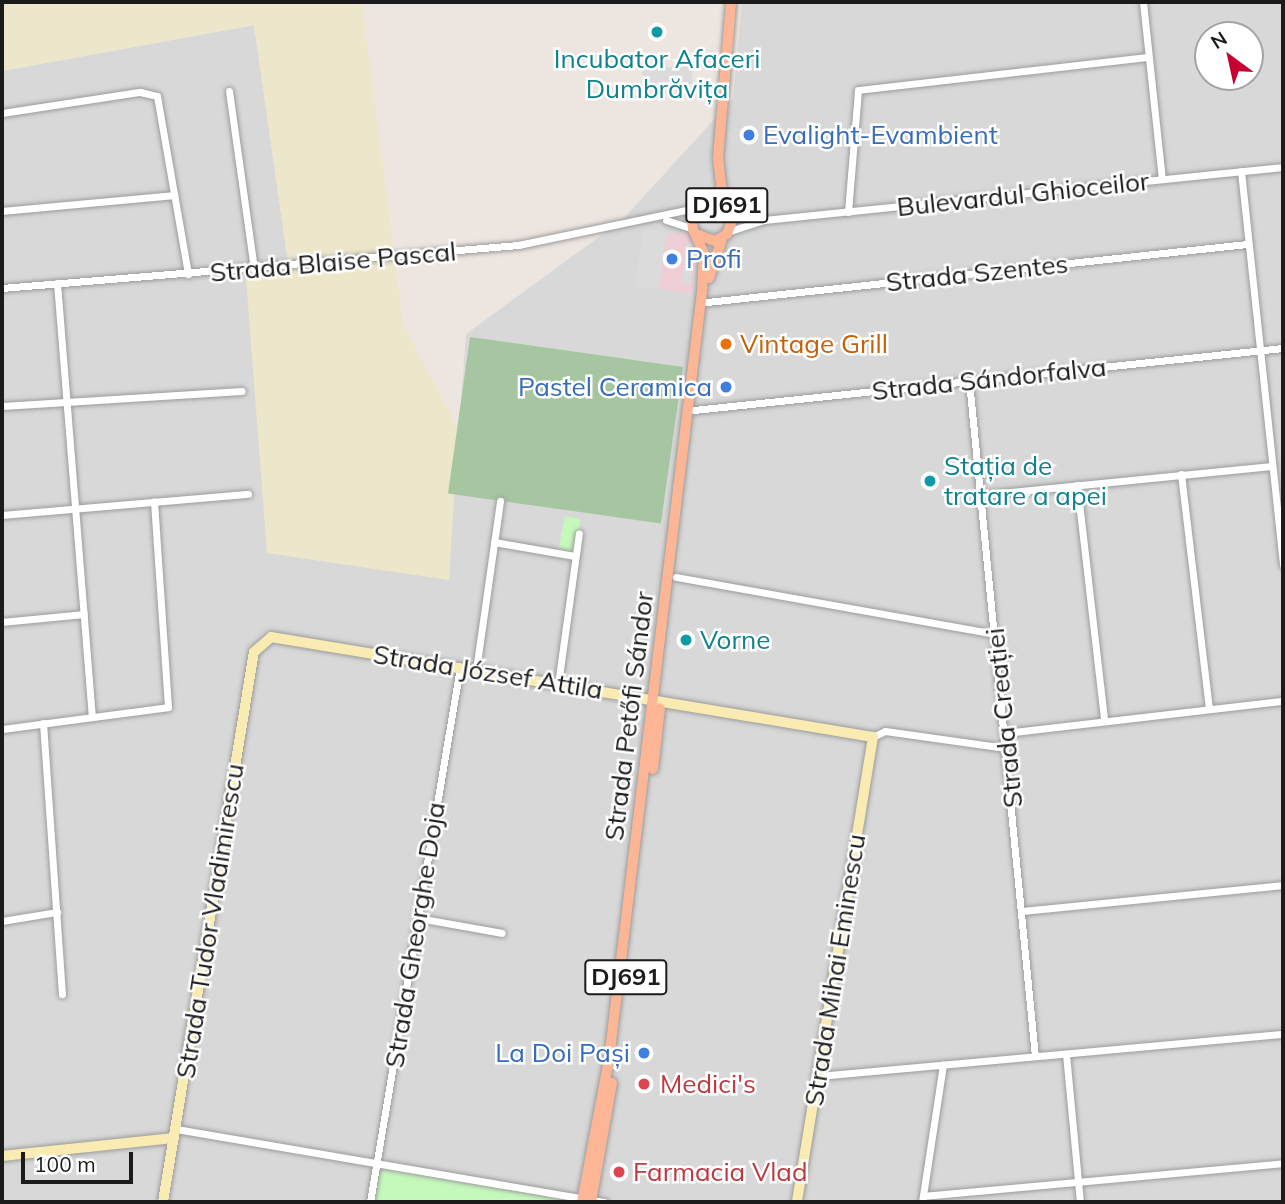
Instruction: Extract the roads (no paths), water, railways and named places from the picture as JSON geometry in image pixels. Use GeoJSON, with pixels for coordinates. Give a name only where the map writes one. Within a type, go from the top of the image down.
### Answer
{"type":"FeatureCollection","features":[{"type":"Feature","properties":{"kind":"main road","name":"DJ691"},"geometry":{"type":"LineString","coordinates":[[718,158],[704,200],[695,207],[695,232],[726,235],[732,211],[723,201],[718,158],[732,2]]}},
{"type":"Feature","properties":{"kind":"main road","name":"DJ691"},"geometry":{"type":"LineString","coordinates":[[704,200],[723,201]]}},
{"type":"Feature","properties":{"kind":"main road","name":"Strada Petőfi Sándor"},"geometry":{"type":"LineString","coordinates":[[658,700],[702,292],[704,254],[695,232]]}},
{"type":"Feature","properties":{"kind":"main road","name":"Strada Petőfi Sándor"},"geometry":{"type":"LineString","coordinates":[[587,1201],[676,577],[712,254],[726,235]]}},
{"type":"Feature","properties":{"kind":"street"},"geometry":{"type":"LineString","coordinates":[[1143,2],[1162,179]]}},
{"type":"Feature","properties":{"kind":"street"},"geometry":{"type":"LineString","coordinates":[[848,212],[858,90],[1148,57]]}},
{"type":"Feature","properties":{"kind":"street"},"geometry":{"type":"LineString","coordinates":[[229,91],[254,270]]}},
{"type":"Feature","properties":{"kind":"street"},"geometry":{"type":"LineString","coordinates":[[2,113],[140,92],[157,96],[188,274]]}},
{"type":"Feature","properties":{"kind":"street","name":"Bulevardul Ghioceilor"},"geometry":{"type":"LineString","coordinates":[[726,235],[764,220],[1283,167]]}},
{"type":"Feature","properties":{"kind":"street"},"geometry":{"type":"LineString","coordinates":[[1241,171],[1283,565]]}},
{"type":"Feature","properties":{"kind":"street"},"geometry":{"type":"LineString","coordinates":[[2,211],[174,195]]}},
{"type":"Feature","properties":{"kind":"street","name":"Strada Blaise Pascal"},"geometry":{"type":"LineString","coordinates":[[2,288],[254,270],[518,245],[662,219],[695,207]]}},
{"type":"Feature","properties":{"kind":"street","name":"Bulevardul Ghioceilor"},"geometry":{"type":"LineString","coordinates":[[732,211],[764,220]]}},
{"type":"Feature","properties":{"kind":"street","name":"Strada Blaise Pascal"},"geometry":{"type":"LineString","coordinates":[[662,219],[695,232]]}},
{"type":"Feature","properties":{"kind":"street","name":"Strada Szentes"},"geometry":{"type":"LineString","coordinates":[[707,302],[1247,244]]}},
{"type":"Feature","properties":{"kind":"street"},"geometry":{"type":"LineString","coordinates":[[57,283],[92,717]]}},
{"type":"Feature","properties":{"kind":"street","name":"Strada Sándorfalva"},"geometry":{"type":"LineString","coordinates":[[694,410],[1283,348]]}},
{"type":"Feature","properties":{"kind":"street","name":"Strada Creației"},"geometry":{"type":"LineString","coordinates":[[969,381],[1023,911],[1035,1056]]}},
{"type":"Feature","properties":{"kind":"street"},"geometry":{"type":"LineString","coordinates":[[2,406],[242,391]]}},
{"type":"Feature","properties":{"kind":"street"},"geometry":{"type":"LineString","coordinates":[[982,495],[1271,466]]}},
{"type":"Feature","properties":{"kind":"street"},"geometry":{"type":"LineString","coordinates":[[1181,474],[1209,708]]}},
{"type":"Feature","properties":{"kind":"street"},"geometry":{"type":"LineString","coordinates":[[1077,485],[1104,720]]}},
{"type":"Feature","properties":{"kind":"street"},"geometry":{"type":"LineString","coordinates":[[2,515],[248,494]]}},
{"type":"Feature","properties":{"kind":"street"},"geometry":{"type":"LineString","coordinates":[[2,729],[168,707],[154,501]]}},
{"type":"Feature","properties":{"kind":"street"},"geometry":{"type":"LineString","coordinates":[[476,670],[500,501]]}},
{"type":"Feature","properties":{"kind":"street"},"geometry":{"type":"LineString","coordinates":[[558,684],[579,533]]}},
{"type":"Feature","properties":{"kind":"street"},"geometry":{"type":"LineString","coordinates":[[494,542],[575,556]]}},
{"type":"Feature","properties":{"kind":"street"},"geometry":{"type":"LineString","coordinates":[[676,577],[995,634]]}},
{"type":"Feature","properties":{"kind":"street"},"geometry":{"type":"LineString","coordinates":[[2,622],[84,614]]}},
{"type":"Feature","properties":{"kind":"street","name":"Strada József Attila"},"geometry":{"type":"LineString","coordinates":[[259,640],[271,637],[873,737],[885,731],[1006,748]]}},
{"type":"Feature","properties":{"kind":"street","name":"Strada Tudor Vladimirescu"},"geometry":{"type":"LineString","coordinates":[[163,1202],[259,640]]}},
{"type":"Feature","properties":{"kind":"street","name":"Strada Gheorghe Doja"},"geometry":{"type":"LineString","coordinates":[[370,1202],[460,667]]}},
{"type":"Feature","properties":{"kind":"street"},"geometry":{"type":"LineString","coordinates":[[1005,733],[1283,701]]}},
{"type":"Feature","properties":{"kind":"street"},"geometry":{"type":"LineString","coordinates":[[43,723],[62,994]]}},
{"type":"Feature","properties":{"kind":"street","name":"Strada Mihai Eminescu"},"geometry":{"type":"LineString","coordinates":[[797,1202],[873,737]]}},
{"type":"Feature","properties":{"kind":"street"},"geometry":{"type":"LineString","coordinates":[[1023,911],[1283,885]]}},
{"type":"Feature","properties":{"kind":"street"},"geometry":{"type":"LineString","coordinates":[[2,921],[57,912]]}},
{"type":"Feature","properties":{"kind":"street"},"geometry":{"type":"LineString","coordinates":[[418,918],[502,933]]}},
{"type":"Feature","properties":{"kind":"street"},"geometry":{"type":"LineString","coordinates":[[818,1076],[1283,1034]]}},
{"type":"Feature","properties":{"kind":"street"},"geometry":{"type":"LineString","coordinates":[[1066,1054],[1080,1202]]}},
{"type":"Feature","properties":{"kind":"street"},"geometry":{"type":"LineString","coordinates":[[943,1065],[922,1199],[1283,1163]]}},
{"type":"Feature","properties":{"kind":"street"},"geometry":{"type":"LineString","coordinates":[[2,1156],[175,1134],[605,1202]]}},
{"type":"Feature","properties":{"kind":"place","name":"Incubator Afaceri Dumbrăvița"},"geometry":{"type":"Point","coordinates":[657,32]}},
{"type":"Feature","properties":{"kind":"place","name":"Evalight-Evambient"},"geometry":{"type":"Point","coordinates":[749,135]}},
{"type":"Feature","properties":{"kind":"place","name":"Profi"},"geometry":{"type":"Point","coordinates":[672,259]}},
{"type":"Feature","properties":{"kind":"place","name":"Vintage Grill"},"geometry":{"type":"Point","coordinates":[726,344]}},
{"type":"Feature","properties":{"kind":"place","name":"Pastel Ceramica"},"geometry":{"type":"Point","coordinates":[726,387]}},
{"type":"Feature","properties":{"kind":"place","name":"Stația de tratare a apei"},"geometry":{"type":"Point","coordinates":[930,481]}},
{"type":"Feature","properties":{"kind":"place","name":"Vorne"},"geometry":{"type":"Point","coordinates":[686,640]}},
{"type":"Feature","properties":{"kind":"place","name":"La Doi Pași"},"geometry":{"type":"Point","coordinates":[644,1053]}},
{"type":"Feature","properties":{"kind":"place","name":"Medici's"},"geometry":{"type":"Point","coordinates":[644,1084]}},
{"type":"Feature","properties":{"kind":"place","name":"Farmacia Vlad"},"geometry":{"type":"Point","coordinates":[619,1172]}}]}
